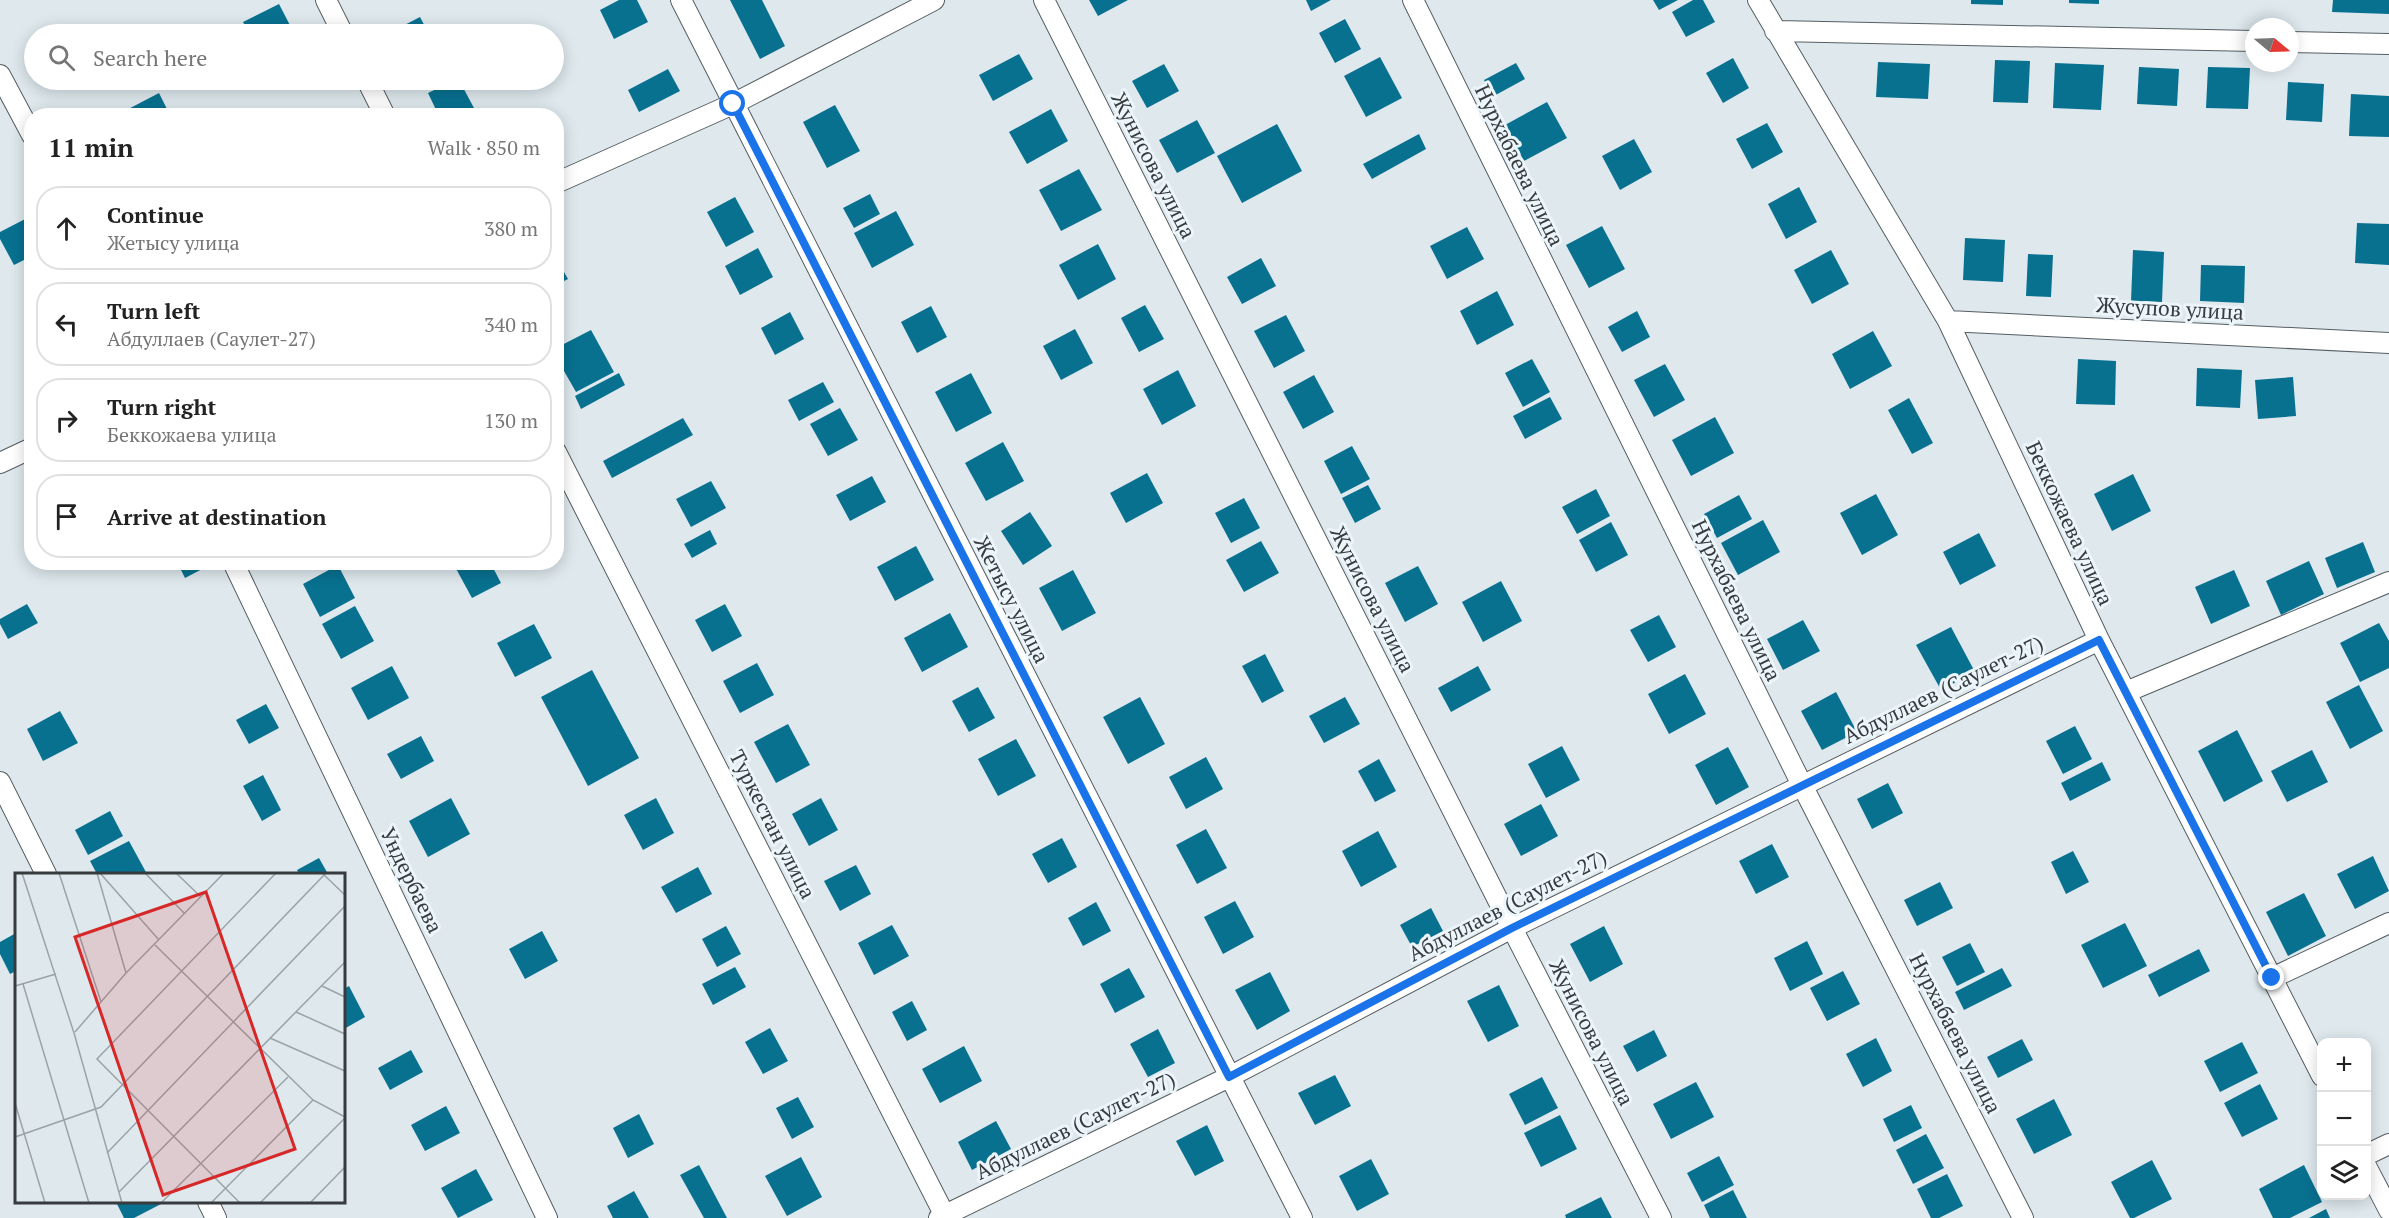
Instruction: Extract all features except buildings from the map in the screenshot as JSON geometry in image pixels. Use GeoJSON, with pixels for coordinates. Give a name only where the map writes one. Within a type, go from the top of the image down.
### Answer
{"type":"FeatureCollection","features":[{"type":"Feature","properties":{"kind":"street"},"geometry":{"type":"LineString","coordinates":[[326,0],[339,24]]}},
{"type":"Feature","properties":{"kind":"street","name":"Жетысу улица"},"geometry":{"type":"LineString","coordinates":[[681,0],[1302,1218]]}},
{"type":"Feature","properties":{"kind":"street"},"geometry":{"type":"LineString","coordinates":[[564,179],[733,104],[933,0]]}},
{"type":"Feature","properties":{"kind":"street","name":"Жунисова улица"},"geometry":{"type":"LineString","coordinates":[[1044,0],[1660,1218]]}},
{"type":"Feature","properties":{"kind":"street","name":"Нурхабаева улица"},"geometry":{"type":"LineString","coordinates":[[1413,0],[1802,784],[2023,1218]]}},
{"type":"Feature","properties":{"kind":"street","name":"Беккожаева улица"},"geometry":{"type":"LineString","coordinates":[[1758,0],[1948,321],[2099,640],[2317,1066]]}},
{"type":"Feature","properties":{"kind":"street"},"geometry":{"type":"LineString","coordinates":[[1775,31],[2245,41]]}},
{"type":"Feature","properties":{"kind":"street"},"geometry":{"type":"LineString","coordinates":[[2299,42],[2389,44]]}},
{"type":"Feature","properties":{"kind":"street"},"geometry":{"type":"LineString","coordinates":[[0,75],[24,120]]}},
{"type":"Feature","properties":{"kind":"street"},"geometry":{"type":"LineString","coordinates":[[372,90],[381,108]]}},
{"type":"Feature","properties":{"kind":"street","name":"Жусупов улица"},"geometry":{"type":"LineString","coordinates":[[1948,321],[2389,343]]}},
{"type":"Feature","properties":{"kind":"street"},"geometry":{"type":"LineString","coordinates":[[0,463],[24,452]]}},
{"type":"Feature","properties":{"kind":"street","name":"Туркестан улица"},"geometry":{"type":"LineString","coordinates":[[564,468],[943,1217]]}},
{"type":"Feature","properties":{"kind":"street","name":"Ундербаева"},"geometry":{"type":"LineString","coordinates":[[237,570],[547,1218]]}},
{"type":"Feature","properties":{"kind":"street"},"geometry":{"type":"LineString","coordinates":[[2126,692],[2389,582]]}},
{"type":"Feature","properties":{"kind":"street","name":"Абдуллаев (Саулет-27)"},"geometry":{"type":"LineString","coordinates":[[943,1217],[1229,1077],[1512,928],[2099,640]]}},
{"type":"Feature","properties":{"kind":"street"},"geometry":{"type":"LineString","coordinates":[[0,782],[46,873]]}},
{"type":"Feature","properties":{"kind":"street"},"geometry":{"type":"LineString","coordinates":[[2272,978],[2389,923]]}},
{"type":"Feature","properties":{"kind":"street"},"geometry":{"type":"LineString","coordinates":[[2371,1153],[2389,1144]]}},
{"type":"Feature","properties":{"kind":"street"},"geometry":{"type":"LineString","coordinates":[[2371,1174],[2389,1210]]}},
{"type":"Feature","properties":{"kind":"street"},"geometry":{"type":"LineString","coordinates":[[208,1203],[216,1218]]}},
{"type":"Feature","properties":{"kind":"route"},"geometry":{"type":"LineString","coordinates":[[733,104],[1229,1077],[1512,928],[2099,640],[2272,978]]}}]}
